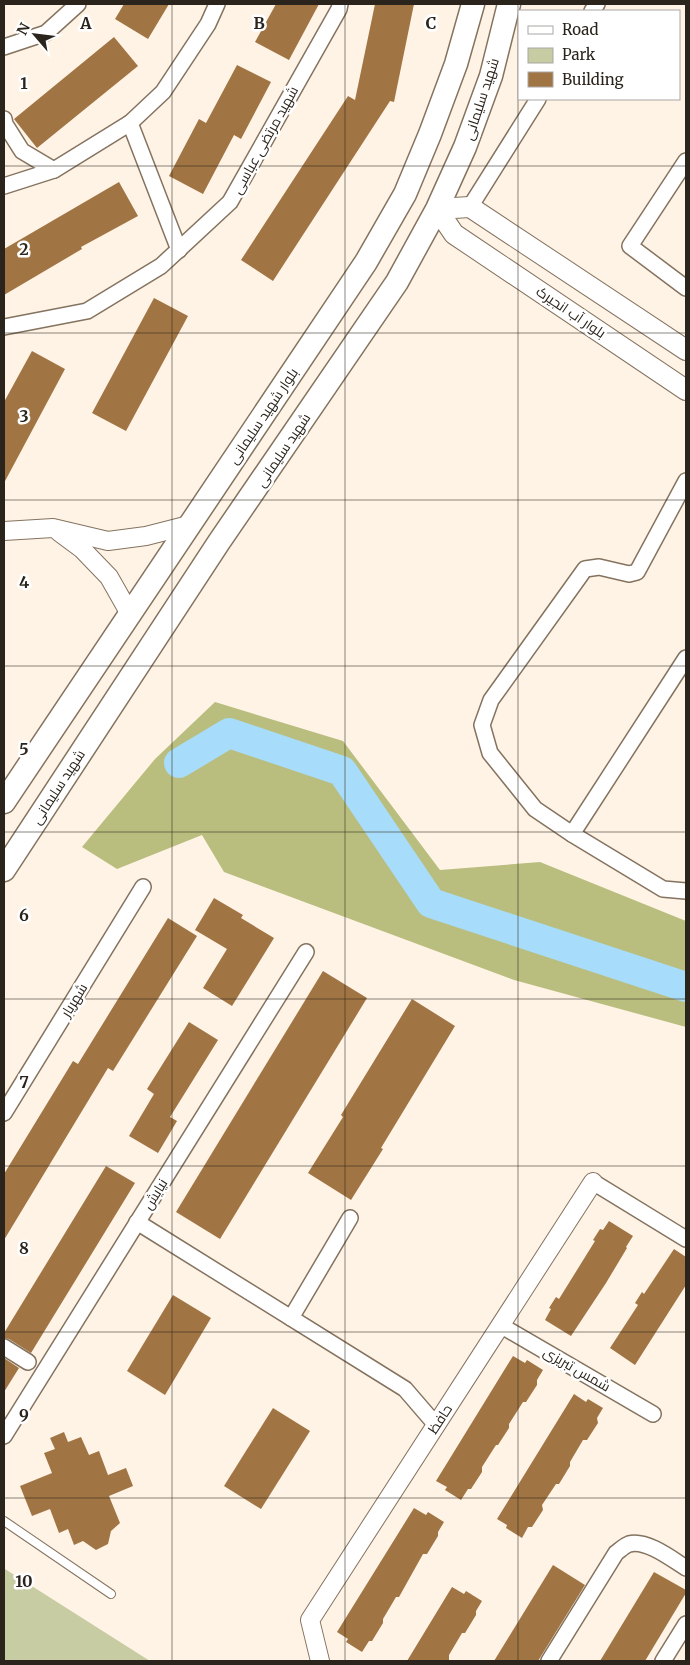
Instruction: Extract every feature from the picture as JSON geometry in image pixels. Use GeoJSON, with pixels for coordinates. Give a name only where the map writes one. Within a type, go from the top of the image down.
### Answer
{"type":"FeatureCollection","features":[{"type":"Feature","properties":{"kind":"main road","name":"بلوار شهید سلیمانی"},"geometry":{"type":"LineString","coordinates":[[4,802],[366,262],[405,194],[430,134],[456,64],[472,4]]}},
{"type":"Feature","properties":{"kind":"main road","name":"شهید سلیمانی"},"geometry":{"type":"LineString","coordinates":[[4,870],[220,542],[397,282],[437,209],[465,147],[488,84],[509,4]]}},
{"type":"Feature","properties":{"kind":"main road"},"geometry":{"type":"LineString","coordinates":[[437,209],[462,239],[477,212]]}},
{"type":"Feature","properties":{"kind":"main road"},"geometry":{"type":"LineString","coordinates":[[437,209],[477,212],[686,350]]}},
{"type":"Feature","properties":{"kind":"main road","name":"بلوار آب انجیرک"},"geometry":{"type":"LineString","coordinates":[[462,239],[686,390]]}},
{"type":"Feature","properties":{"kind":"street"},"geometry":{"type":"LineString","coordinates":[[4,47],[46,33],[78,4]]}},
{"type":"Feature","properties":{"kind":"street"},"geometry":{"type":"LineString","coordinates":[[4,186],[54,170],[130,123],[163,92],[208,24],[217,4]]}},
{"type":"Feature","properties":{"kind":"street","name":"شهید مرتضی عباسی"},"geometry":{"type":"LineString","coordinates":[[6,330],[87,311],[161,266],[230,202],[339,9],[340,4]]}},
{"type":"Feature","properties":{"kind":"street"},"geometry":{"type":"LineString","coordinates":[[477,212],[537,100]]}},
{"type":"Feature","properties":{"kind":"street"},"geometry":{"type":"LineString","coordinates":[[4,119],[5,124],[22,151],[54,170]]}},
{"type":"Feature","properties":{"kind":"street"},"geometry":{"type":"LineString","coordinates":[[130,123],[179,250]]}},
{"type":"Feature","properties":{"kind":"street"},"geometry":{"type":"LineString","coordinates":[[686,161],[630,246],[686,288]]}},
{"type":"Feature","properties":{"kind":"street"},"geometry":{"type":"LineString","coordinates":[[686,481],[637,572],[629,574],[599,567],[585,568],[491,700],[482,725],[490,753],[535,809],[572,834],[663,889],[686,891]]}},
{"type":"Feature","properties":{"kind":"street"},"geometry":{"type":"LineString","coordinates":[[4,531],[52,528],[108,541],[146,536],[189,525]]}},
{"type":"Feature","properties":{"kind":"street"},"geometry":{"type":"LineString","coordinates":[[52,528],[82,549],[109,578],[130,614]]}},
{"type":"Feature","properties":{"kind":"street"},"geometry":{"type":"LineString","coordinates":[[572,834],[686,658]]}},
{"type":"Feature","properties":{"kind":"street","name":"شهریار"},"geometry":{"type":"LineString","coordinates":[[4,1113],[143,887]]}},
{"type":"Feature","properties":{"kind":"street","name":"نیایش"},"geometry":{"type":"LineString","coordinates":[[4,1436],[306,952]]}},
{"type":"Feature","properties":{"kind":"street"},"geometry":{"type":"LineString","coordinates":[[593,1182],[686,1239]]}},
{"type":"Feature","properties":{"kind":"street","name":"حافظ"},"geometry":{"type":"LineString","coordinates":[[320,1661],[310,1620],[593,1182]]}},
{"type":"Feature","properties":{"kind":"street"},"geometry":{"type":"LineString","coordinates":[[291,1318],[350,1218]]}},
{"type":"Feature","properties":{"kind":"street"},"geometry":{"type":"LineString","coordinates":[[137,1222],[405,1389],[436,1425]]}},
{"type":"Feature","properties":{"kind":"street","name":"شمس تبریزی"},"geometry":{"type":"LineString","coordinates":[[500,1325],[654,1414]]}},
{"type":"Feature","properties":{"kind":"street"},"geometry":{"type":"LineString","coordinates":[[4,1347],[28,1362]]}},
{"type":"Feature","properties":{"kind":"street"},"geometry":{"type":"LineString","coordinates":[[549,1661],[616,1553],[624,1547],[630,1544],[650,1546],[686,1568]]}},
{"type":"Feature","properties":{"kind":"street"},"geometry":{"type":"LineString","coordinates":[[663,1661],[686,1624]]}},
{"type":"Feature","properties":{"kind":"lane"},"geometry":{"type":"LineString","coordinates":[[4,1521],[111,1594]]}},
{"type":"Feature","properties":{"kind":"green space"},"geometry":{"type":"Polygon","coordinates":[[[215,702],[343,741],[440,870],[540,862],[686,921],[686,1027],[514,980],[224,872],[202,835],[117,869],[82,847],[155,759],[215,702]]]}},
{"type":"Feature","properties":{"kind":"green space"},"geometry":{"type":"Polygon","coordinates":[[[5,1569],[150,1661],[4,1661],[5,1569]]]}},
{"type":"Feature","properties":{"kind":"building"},"geometry":{"type":"Polygon","coordinates":[[[124,4],[169,4],[148,39],[115,19],[124,4]]]}},
{"type":"Feature","properties":{"kind":"building"},"geometry":{"type":"Polygon","coordinates":[[[276,4],[319,4],[289,60],[255,42],[276,4]]]}},
{"type":"Feature","properties":{"kind":"building"},"geometry":{"type":"Polygon","coordinates":[[[375,4],[414,4],[394,102],[390,101],[273,281],[241,260],[348,96],[355,100],[375,4]]]}},
{"type":"Feature","properties":{"kind":"building"},"geometry":{"type":"Polygon","coordinates":[[[114,37],[138,66],[37,148],[14,119],[114,37]]]}},
{"type":"Feature","properties":{"kind":"building"},"geometry":{"type":"Polygon","coordinates":[[[237,65],[271,82],[241,139],[234,135],[203,194],[169,176],[199,119],[206,123],[237,65]]]}},
{"type":"Feature","properties":{"kind":"building"},"geometry":{"type":"Polygon","coordinates":[[[119,182],[138,216],[81,247],[82,249],[4,295],[4,249],[119,182]]]}},
{"type":"Feature","properties":{"kind":"building"},"geometry":{"type":"Polygon","coordinates":[[[154,298],[188,316],[126,431],[92,413],[154,298]]]}},
{"type":"Feature","properties":{"kind":"building"},"geometry":{"type":"Polygon","coordinates":[[[32,351],[65,369],[4,483],[4,402],[32,351]]]}},
{"type":"Feature","properties":{"kind":"building"},"geometry":{"type":"Polygon","coordinates":[[[214,898],[243,915],[241,918],[274,938],[232,1006],[203,988],[227,949],[195,930],[214,898]]]}},
{"type":"Feature","properties":{"kind":"building"},"geometry":{"type":"Polygon","coordinates":[[[168,918],[197,936],[113,1071],[108,1068],[4,1240],[4,1174],[73,1061],[78,1064],[168,918]]]}},
{"type":"Feature","properties":{"kind":"building"},"geometry":{"type":"Polygon","coordinates":[[[323,971],[367,998],[220,1239],[176,1212],[323,971]]]}},
{"type":"Feature","properties":{"kind":"building"},"geometry":{"type":"Polygon","coordinates":[[[412,999],[455,1026],[351,1200],[308,1173],[412,999]]]}},
{"type":"Feature","properties":{"kind":"building"},"geometry":{"type":"Polygon","coordinates":[[[189,1022],[218,1040],[170,1117],[177,1121],[158,1153],[129,1136],[154,1094],[147,1089],[189,1022]]]}},
{"type":"Feature","properties":{"kind":"building"},"geometry":{"type":"Polygon","coordinates":[[[106,1166],[135,1183],[31,1353],[9,1339],[4,1338],[4,1333],[106,1166]]]}},
{"type":"Feature","properties":{"kind":"building"},"geometry":{"type":"Polygon","coordinates":[[[609,1221],[633,1236],[606,1283],[571,1336],[545,1320],[551,1309],[549,1308],[556,1297],[559,1299],[595,1241],[593,1240],[600,1229],[603,1230],[609,1221]]]}},
{"type":"Feature","properties":{"kind":"building"},"geometry":{"type":"Polygon","coordinates":[[[674,1249],[686,1257],[686,1285],[635,1365],[610,1348],[638,1305],[635,1303],[642,1292],[644,1294],[674,1249]]]}},
{"type":"Feature","properties":{"kind":"building"},"geometry":{"type":"Polygon","coordinates":[[[173,1295],[211,1318],[165,1395],[127,1371],[173,1295]]]}},
{"type":"Feature","properties":{"kind":"building"},"geometry":{"type":"Polygon","coordinates":[[[513,1356],[525,1363],[527,1360],[543,1370],[537,1380],[537,1385],[526,1402],[523,1402],[509,1424],[509,1428],[482,1467],[482,1472],[461,1500],[445,1490],[447,1487],[436,1481],[513,1356]]]}},
{"type":"Feature","properties":{"kind":"building"},"geometry":{"type":"Polygon","coordinates":[[[4,1358],[19,1368],[4,1392],[4,1358]]]}},
{"type":"Feature","properties":{"kind":"building"},"geometry":{"type":"Polygon","coordinates":[[[574,1394],[586,1402],[588,1399],[603,1408],[597,1418],[598,1423],[587,1440],[583,1440],[559,1484],[556,1484],[542,1505],[543,1510],[532,1527],[528,1527],[522,1538],[506,1528],[507,1525],[497,1519],[574,1394]]]}},
{"type":"Feature","properties":{"kind":"building"},"geometry":{"type":"Polygon","coordinates":[[[273,1408],[310,1431],[261,1509],[224,1486],[273,1408]]]}},
{"type":"Feature","properties":{"kind":"building"},"geometry":{"type":"Polygon","coordinates":[[[64,1432],[68,1442],[81,1437],[89,1455],[99,1451],[108,1475],[126,1468],[133,1486],[109,1496],[120,1523],[111,1531],[108,1544],[96,1550],[83,1541],[74,1545],[68,1529],[59,1533],[50,1509],[32,1516],[20,1486],[52,1473],[44,1453],[55,1449],[50,1438],[64,1432]]]}},
{"type":"Feature","properties":{"kind":"building"},"geometry":{"type":"Polygon","coordinates":[[[414,1508],[426,1515],[428,1512],[444,1522],[427,1554],[423,1554],[399,1597],[396,1597],[383,1619],[383,1623],[372,1641],[369,1641],[362,1652],[346,1642],[348,1639],[337,1632],[414,1508]]]}},
{"type":"Feature","properties":{"kind":"building"},"geometry":{"type":"Polygon","coordinates":[[[553,1565],[585,1585],[538,1661],[494,1661],[553,1565]]]}},
{"type":"Feature","properties":{"kind":"building"},"geometry":{"type":"Polygon","coordinates":[[[654,1572],[686,1590],[686,1593],[645,1661],[600,1661],[654,1572]]]}},
{"type":"Feature","properties":{"kind":"building"},"geometry":{"type":"Polygon","coordinates":[[[452,1587],[464,1594],[466,1591],[482,1601],[465,1633],[462,1633],[449,1655],[449,1661],[407,1661],[452,1587]]]}},
{"type":"Feature","properties":{"kind":"waterway"},"geometry":{"type":"LineString","coordinates":[[179,763],[229,733],[342,771],[431,903],[686,987]]}}]}
